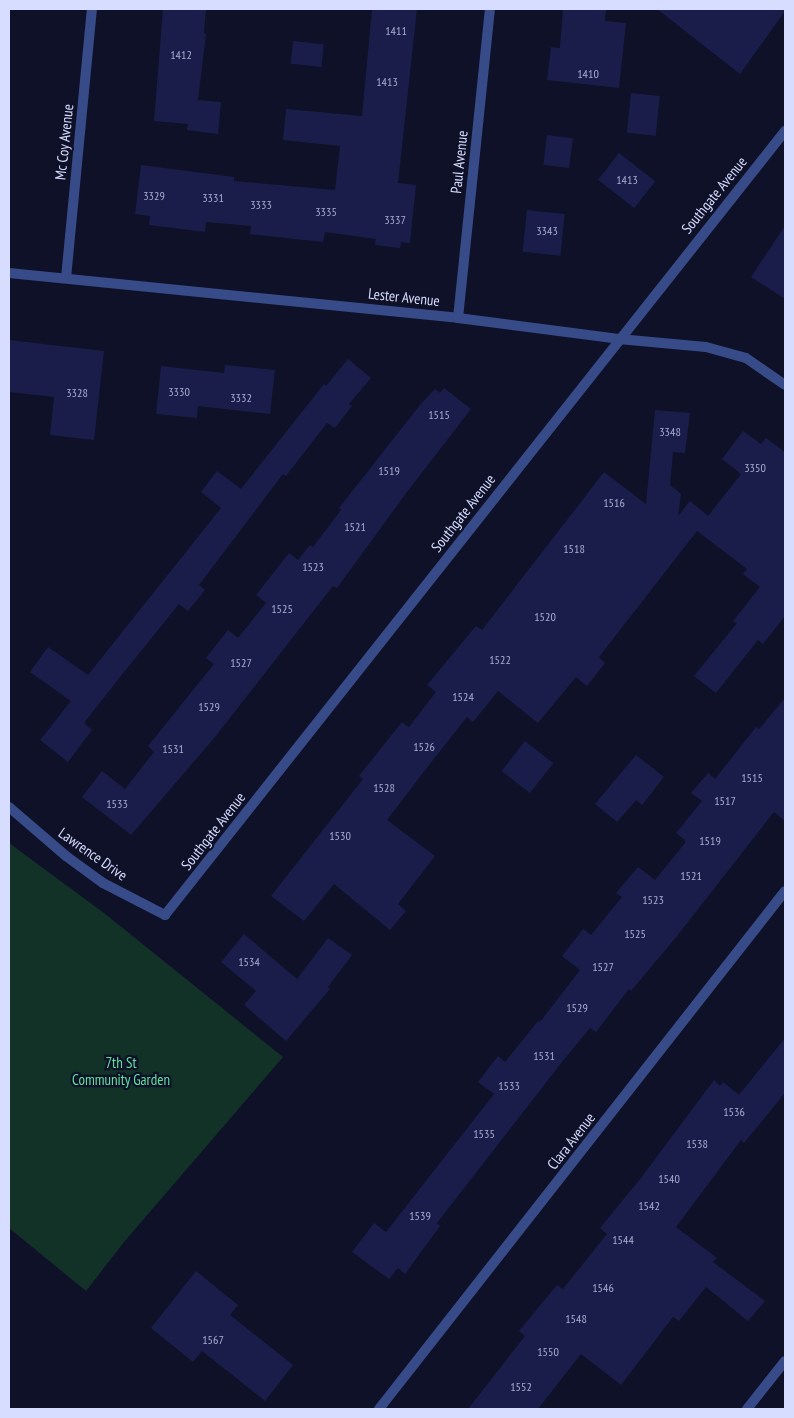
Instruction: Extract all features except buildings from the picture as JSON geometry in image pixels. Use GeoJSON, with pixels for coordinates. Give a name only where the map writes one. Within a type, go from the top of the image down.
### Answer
{"type":"FeatureCollection","features":[{"type":"Feature","properties":{"kind":"street","name":"Mc Coy Avenue"},"geometry":{"type":"LineString","coordinates":[[66,278],[92,9]]}},
{"type":"Feature","properties":{"kind":"street","name":"Paul Avenue"},"geometry":{"type":"LineString","coordinates":[[458,318],[490,9]]}},
{"type":"Feature","properties":{"kind":"street","name":"Southgate Avenue"},"geometry":{"type":"LineString","coordinates":[[166,915],[785,131]]}},
{"type":"Feature","properties":{"kind":"street","name":"Lester Avenue"},"geometry":{"type":"LineString","coordinates":[[9,273],[458,318],[727,351],[746,358],[785,385]]}},
{"type":"Feature","properties":{"kind":"street","name":"Lawrence Drive"},"geometry":{"type":"LineString","coordinates":[[9,807],[66,856],[102,883],[166,915]]}},
{"type":"Feature","properties":{"kind":"street","name":"Clara Avenue"},"geometry":{"type":"LineString","coordinates":[[379,1409],[785,891]]}},
{"type":"Feature","properties":{"kind":"street"},"geometry":{"type":"LineString","coordinates":[[747,1409],[785,1361]]}},
{"type":"Feature","properties":{"kind":"green space","name":"7th St Community Garden"},"geometry":{"type":"Polygon","coordinates":[[[9,843],[104,913],[283,1057],[124,1242],[86,1291],[9,1228],[9,843]]]}}]}
